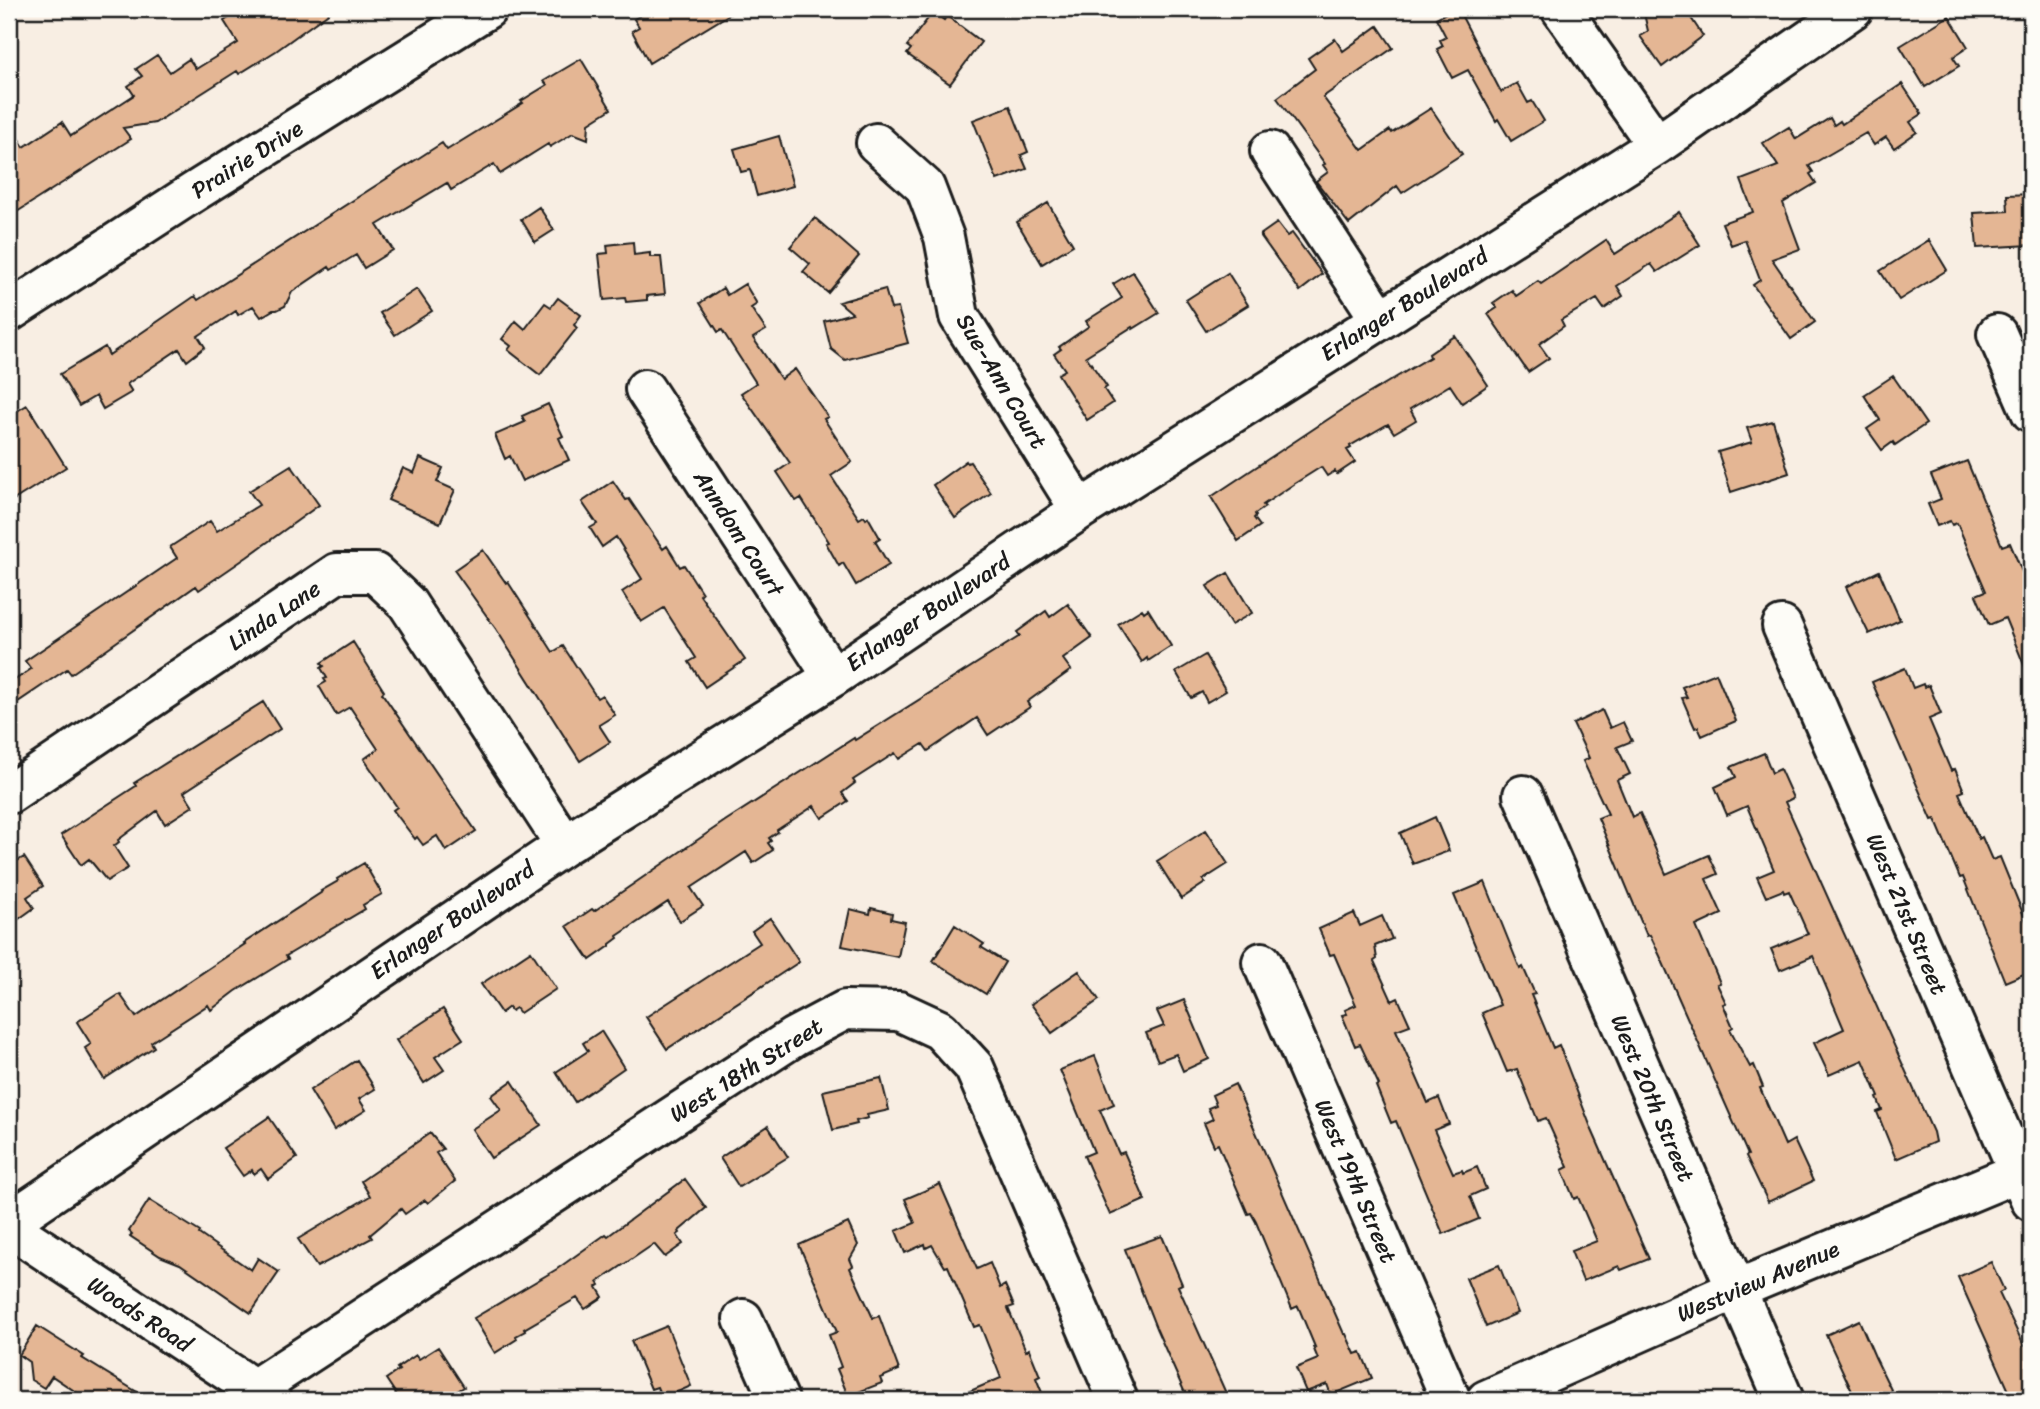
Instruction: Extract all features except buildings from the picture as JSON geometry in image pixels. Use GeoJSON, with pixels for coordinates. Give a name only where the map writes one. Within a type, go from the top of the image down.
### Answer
{"type":"FeatureCollection","features":[{"type":"Feature","properties":{"kind":"street","name":"Prairie Drive"},"geometry":{"type":"LineString","coordinates":[[9,312],[194,192],[487,9]]}},
{"type":"Feature","properties":{"kind":"street"},"geometry":{"type":"LineString","coordinates":[[1561,9],[1657,145]]}},
{"type":"Feature","properties":{"kind":"street","name":"Erlanger Boulevard"},"geometry":{"type":"LineString","coordinates":[[9,1225],[565,845],[833,677],[1080,510],[1657,145],[1853,9]]}},
{"type":"Feature","properties":{"kind":"street","name":"Sue-Ann Court"},"geometry":{"type":"LineString","coordinates":[[876,143],[925,187],[944,237],[960,316],[1080,510]]}},
{"type":"Feature","properties":{"kind":"street"},"geometry":{"type":"LineString","coordinates":[[1270,151],[1380,319]]}},
{"type":"Feature","properties":{"kind":"street"},"geometry":{"type":"LineString","coordinates":[[1997,334],[2031,412]]}},
{"type":"Feature","properties":{"kind":"street","name":"Anndom Court"},"geometry":{"type":"LineString","coordinates":[[645,389],[833,677]]}},
{"type":"Feature","properties":{"kind":"street","name":"Linda Lane"},"geometry":{"type":"LineString","coordinates":[[9,794],[337,573],[375,573],[407,603],[565,845]]}},
{"type":"Feature","properties":{"kind":"street","name":"West 21st Street"},"geometry":{"type":"LineString","coordinates":[[1782,626],[2027,1180]]}},
{"type":"Feature","properties":{"kind":"street","name":"West 20th Street"},"geometry":{"type":"LineString","coordinates":[[1523,795],[1784,1400]]}},
{"type":"Feature","properties":{"kind":"street","name":"West 19th Street"},"geometry":{"type":"LineString","coordinates":[[1262,962],[1451,1400]]}},
{"type":"Feature","properties":{"kind":"street","name":"West 18th Street"},"geometry":{"type":"LineString","coordinates":[[262,1394],[794,1037],[845,1010],[899,1010],[940,1030],[974,1067],[1118,1400]]}},
{"type":"Feature","properties":{"kind":"street","name":"Westview Avenue"},"geometry":{"type":"LineString","coordinates":[[1486,1400],[1735,1290],[2027,1180]]}},
{"type":"Feature","properties":{"kind":"street","name":"Woods Road"},"geometry":{"type":"LineString","coordinates":[[9,1225],[262,1394]]}},
{"type":"Feature","properties":{"kind":"street"},"geometry":{"type":"LineString","coordinates":[[743,1320],[779,1400]]}}]}
